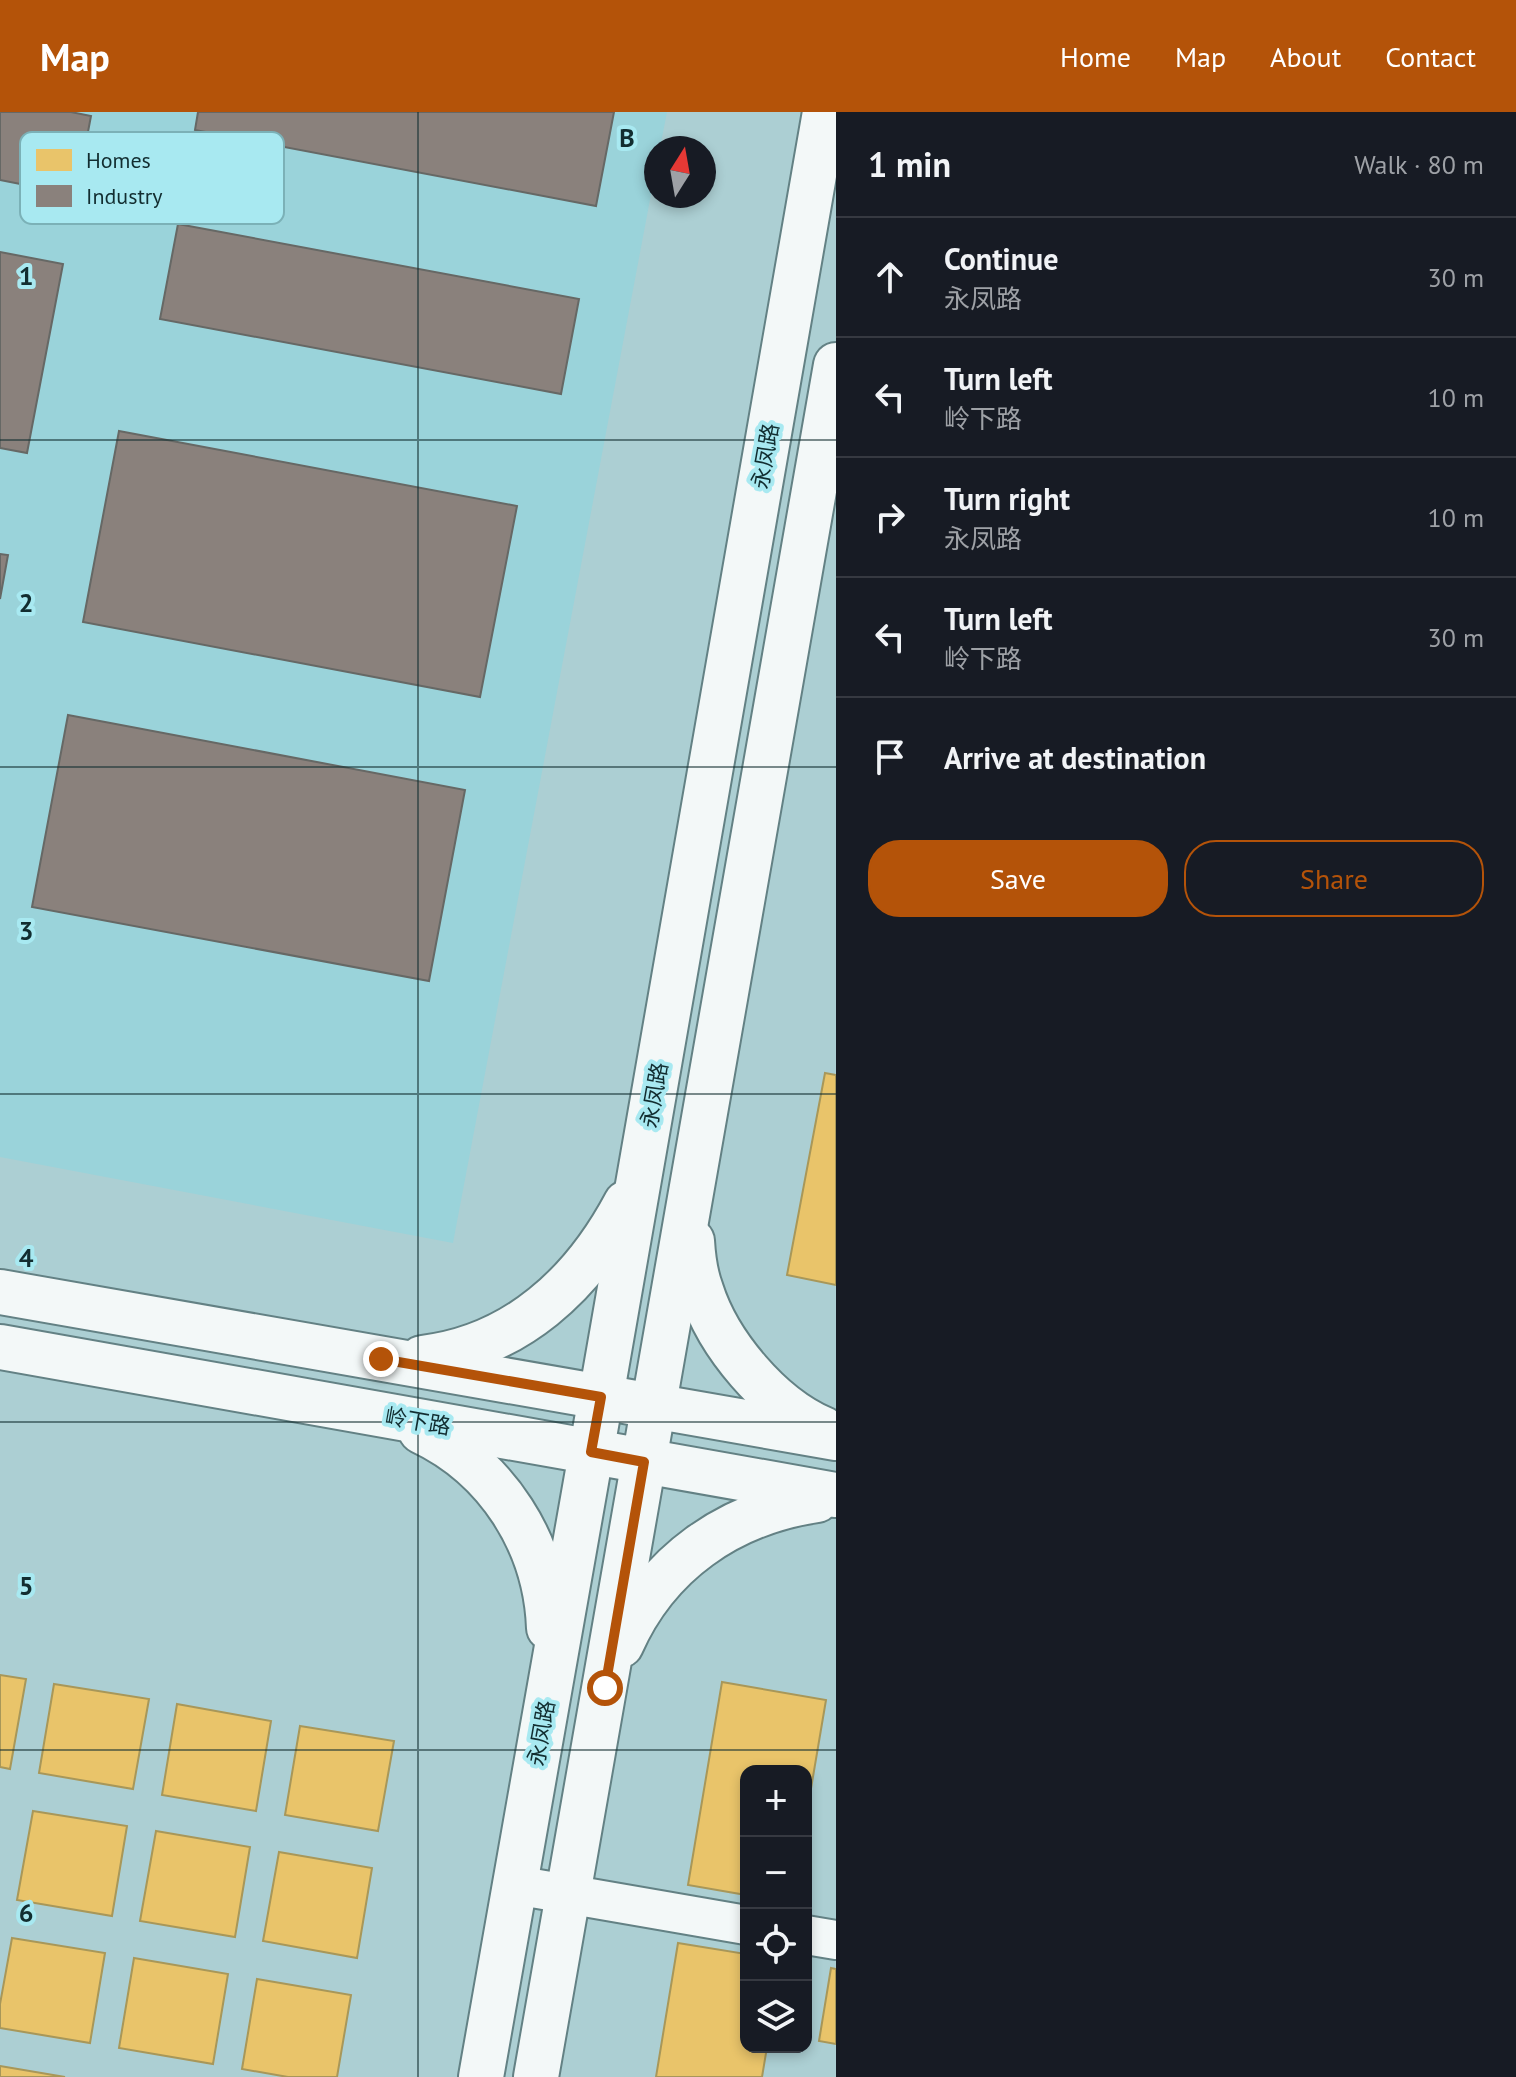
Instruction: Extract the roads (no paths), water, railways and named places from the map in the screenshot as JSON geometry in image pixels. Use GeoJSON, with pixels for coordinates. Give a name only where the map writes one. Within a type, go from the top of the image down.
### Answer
{"type":"FeatureCollection","features":[{"type":"Feature","properties":{"kind":"street","name":"永凤路"},"geometry":{"type":"LineString","coordinates":[[481,2077],[643,1160],[822,207],[825,112]]}},
{"type":"Feature","properties":{"kind":"street"},"geometry":{"type":"LineString","coordinates":[[536,2077],[836,365]]}},
{"type":"Feature","properties":{"kind":"street"},"geometry":{"type":"LineString","coordinates":[[381,1359],[430,1357],[470,1348],[496,1338],[538,1311],[588,1264],[629,1197],[643,1160]]}},
{"type":"Feature","properties":{"kind":"street"},"geometry":{"type":"LineString","coordinates":[[691,1195],[694,1266],[709,1313],[748,1369],[780,1402],[813,1425],[836,1436]]}},
{"type":"Feature","properties":{"kind":"street"},"geometry":{"type":"LineString","coordinates":[[0,1292],[836,1436]]}},
{"type":"Feature","properties":{"kind":"street","name":"岭下路"},"geometry":{"type":"LineString","coordinates":[[0,1347],[836,1497]]}},
{"type":"Feature","properties":{"kind":"street"},"geometry":{"type":"LineString","coordinates":[[366,1412],[417,1430],[441,1441],[462,1456],[484,1474],[519,1522],[537,1564],[549,1613],[549,1689]]}},
{"type":"Feature","properties":{"kind":"street"},"geometry":{"type":"LineString","coordinates":[[605,1688],[634,1619],[660,1583],[707,1540],[749,1517],[796,1503],[836,1497]]}},
{"type":"Feature","properties":{"kind":"street"},"geometry":{"type":"LineString","coordinates":[[515,1885],[740,1924]]}},
{"type":"Feature","properties":{"kind":"street"},"geometry":{"type":"LineString","coordinates":[[812,1936],[836,1940]]}}]}
